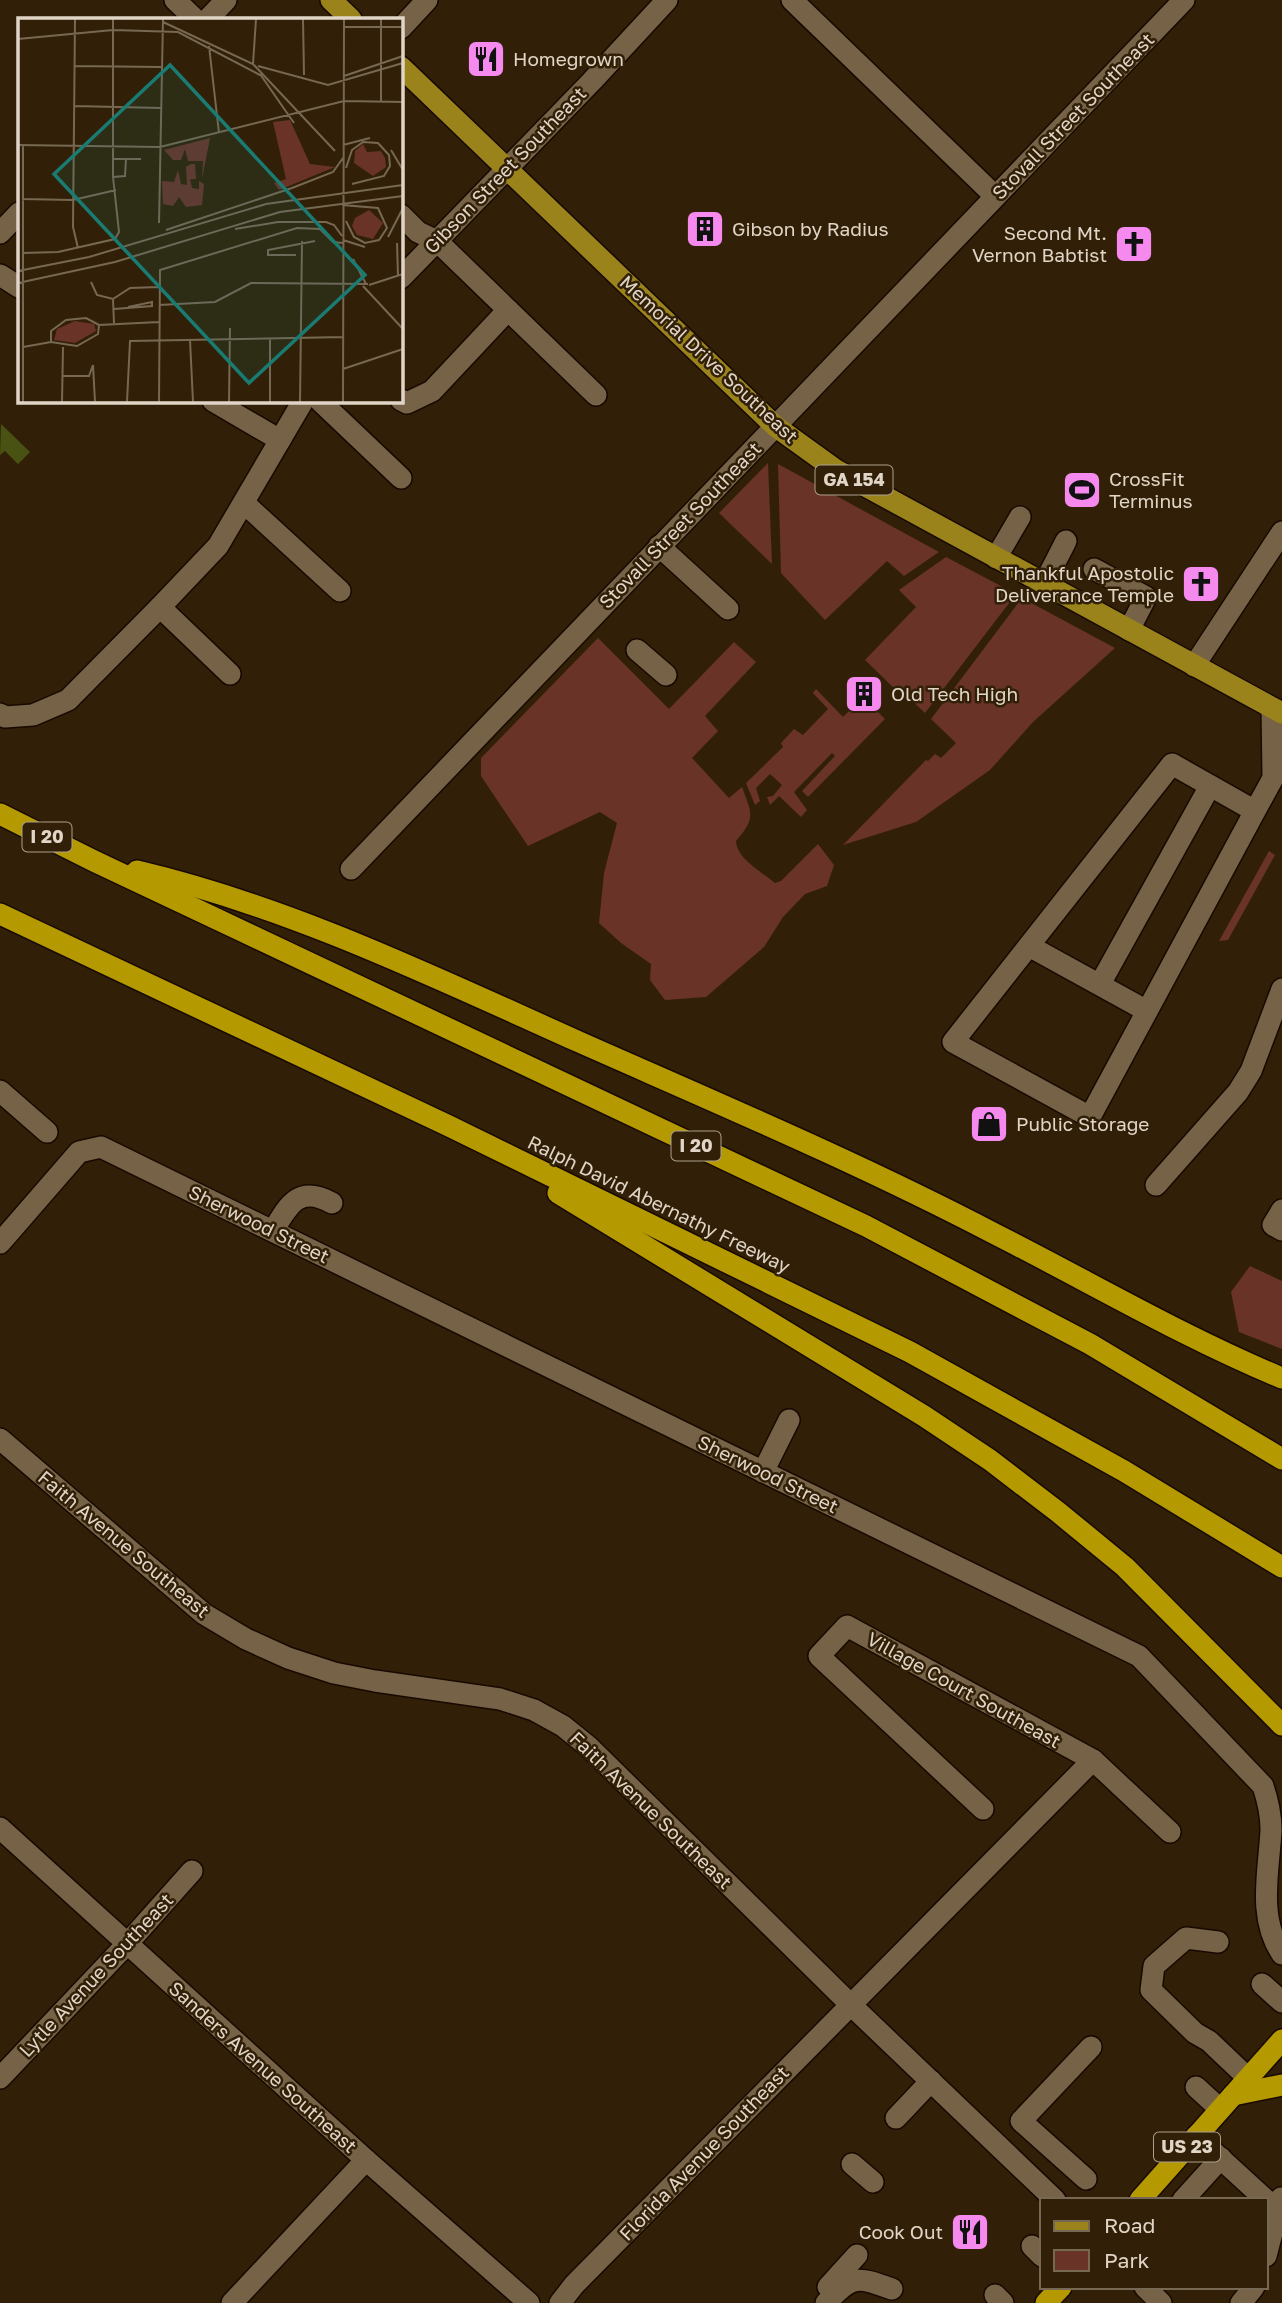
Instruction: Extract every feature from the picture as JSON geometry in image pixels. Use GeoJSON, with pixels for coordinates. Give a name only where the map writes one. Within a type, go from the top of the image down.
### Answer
{"type":"FeatureCollection","features":[{"type":"Feature","properties":{"kind":"highway","name":"I 20"},"geometry":{"type":"LineString","coordinates":[[0,814],[866,1226],[1090,1344],[1282,1459]]}},
{"type":"Feature","properties":{"kind":"highway"},"geometry":{"type":"LineString","coordinates":[[94,861],[184,882],[240,900],[412,967],[781,1132],[947,1210],[1200,1340],[1282,1378]]}},
{"type":"Feature","properties":{"kind":"highway","name":"Ralph David Abernathy Freeway"},"geometry":{"type":"LineString","coordinates":[[0,914],[449,1126],[910,1353],[1124,1471],[1282,1567]]}},
{"type":"Feature","properties":{"kind":"highway"},"geometry":{"type":"LineString","coordinates":[[449,1126],[925,1416],[990,1460],[1058,1511],[1125,1567],[1282,1725]]}},
{"type":"Feature","properties":{"kind":"highway","name":"US 23"},"geometry":{"type":"LineString","coordinates":[[1142,2198],[1282,2040]]}},
{"type":"Feature","properties":{"kind":"highway"},"geometry":{"type":"LineString","coordinates":[[1227,2102],[1282,2085]]}},
{"type":"Feature","properties":{"kind":"highway"},"geometry":{"type":"LineString","coordinates":[[1046,2303],[1058,2289]]}},
{"type":"Feature","properties":{"kind":"main road"},"geometry":{"type":"LineString","coordinates":[[331,0],[350,18]]}},
{"type":"Feature","properties":{"kind":"main road","name":"Memorial Drive Southeast"},"geometry":{"type":"LineString","coordinates":[[402,68],[775,426],[836,470],[1277,711]]}},
{"type":"Feature","properties":{"kind":"street"},"geometry":{"type":"LineString","coordinates":[[175,0],[194,18]]}},
{"type":"Feature","properties":{"kind":"street"},"geometry":{"type":"LineString","coordinates":[[209,18],[226,0]]}},
{"type":"Feature","properties":{"kind":"street"},"geometry":{"type":"LineString","coordinates":[[402,27],[427,0]]}},
{"type":"Feature","properties":{"kind":"street","name":"Gibson Street Southeast"},"geometry":{"type":"LineString","coordinates":[[402,277],[506,168],[610,48],[667,0]]}},
{"type":"Feature","properties":{"kind":"street"},"geometry":{"type":"LineString","coordinates":[[792,0],[1005,195]]}},
{"type":"Feature","properties":{"kind":"street","name":"Stovall Street Southeast"},"geometry":{"type":"LineString","coordinates":[[351,869],[775,426],[1084,117],[1184,0]]}},
{"type":"Feature","properties":{"kind":"street"},"geometry":{"type":"LineString","coordinates":[[0,233],[18,214]]}},
{"type":"Feature","properties":{"kind":"street"},"geometry":{"type":"LineString","coordinates":[[402,216],[418,232],[436,241],[596,395]]}},
{"type":"Feature","properties":{"kind":"street"},"geometry":{"type":"LineString","coordinates":[[0,275],[18,285]]}},
{"type":"Feature","properties":{"kind":"street"},"geometry":{"type":"LineString","coordinates":[[402,400],[407,403],[432,391],[508,310]]}},
{"type":"Feature","properties":{"kind":"street"},"geometry":{"type":"LineString","coordinates":[[215,402],[280,440]]}},
{"type":"Feature","properties":{"kind":"street"},"geometry":{"type":"LineString","coordinates":[[0,715],[33,715],[68,700],[160,607],[218,546],[302,402]]}},
{"type":"Feature","properties":{"kind":"street"},"geometry":{"type":"LineString","coordinates":[[321,402],[401,478]]}},
{"type":"Feature","properties":{"kind":"street"},"geometry":{"type":"LineString","coordinates":[[244,503],[340,591]]}},
{"type":"Feature","properties":{"kind":"street"},"geometry":{"type":"LineString","coordinates":[[996,558],[1020,517]]}},
{"type":"Feature","properties":{"kind":"street"},"geometry":{"type":"LineString","coordinates":[[1194,666],[1282,532]]}},
{"type":"Feature","properties":{"kind":"street"},"geometry":{"type":"LineString","coordinates":[[1044,584],[1066,541]]}},
{"type":"Feature","properties":{"kind":"street"},"geometry":{"type":"LineString","coordinates":[[659,546],[728,609]]}},
{"type":"Feature","properties":{"kind":"street"},"geometry":{"type":"LineString","coordinates":[[1094,569],[1146,597],[1129,630]]}},
{"type":"Feature","properties":{"kind":"street"},"geometry":{"type":"LineString","coordinates":[[160,607],[230,674]]}},
{"type":"Feature","properties":{"kind":"street"},"geometry":{"type":"LineString","coordinates":[[637,650],[666,675]]}},
{"type":"Feature","properties":{"kind":"street"},"geometry":{"type":"LineString","coordinates":[[1255,811],[1172,764],[953,1042],[1090,1117],[1273,778],[1277,711]]}},
{"type":"Feature","properties":{"kind":"street"},"geometry":{"type":"LineString","coordinates":[[1100,985],[1210,786]]}},
{"type":"Feature","properties":{"kind":"street"},"geometry":{"type":"LineString","coordinates":[[1029,946],[1147,1011]]}},
{"type":"Feature","properties":{"kind":"street"},"geometry":{"type":"LineString","coordinates":[[1156,1185],[1238,1093],[1251,1071],[1282,989]]}},
{"type":"Feature","properties":{"kind":"street"},"geometry":{"type":"LineString","coordinates":[[0,1091],[47,1132]]}},
{"type":"Feature","properties":{"kind":"street","name":"Sherwood Street"},"geometry":{"type":"LineString","coordinates":[[0,1241],[79,1152],[101,1147],[1139,1656],[1263,1786],[1269,1806],[1271,1829],[1265,1876],[1270,1932],[1282,1954]]}},
{"type":"Feature","properties":{"kind":"street"},"geometry":{"type":"LineString","coordinates":[[273,1231],[292,1203],[302,1198],[318,1195],[332,1203]]}},
{"type":"Feature","properties":{"kind":"street"},"geometry":{"type":"LineString","coordinates":[[1282,1210],[1273,1225],[1282,1230]]}},
{"type":"Feature","properties":{"kind":"street"},"geometry":{"type":"LineString","coordinates":[[763,1472],[789,1420]]}},
{"type":"Feature","properties":{"kind":"street","name":"Faith Avenue Southeast"},"geometry":{"type":"LineString","coordinates":[[0,1439],[204,1614],[246,1639],[288,1658],[334,1674],[499,1699],[534,1710],[563,1726],[589,1747],[850,2004],[1053,2198]]}},
{"type":"Feature","properties":{"kind":"street","name":"Village Court Southeast"},"geometry":{"type":"LineString","coordinates":[[983,1809],[819,1656],[848,1626],[1093,1760],[1170,1832]]}},
{"type":"Feature","properties":{"kind":"street"},"geometry":{"type":"LineString","coordinates":[[850,2004],[1093,1760]]}},
{"type":"Feature","properties":{"kind":"street","name":"Sanders Avenue Southeast"},"geometry":{"type":"LineString","coordinates":[[0,1828],[366,2160],[529,2303]]}},
{"type":"Feature","properties":{"kind":"street","name":"Lytle Avenue Southeast"},"geometry":{"type":"LineString","coordinates":[[0,2078],[192,1871]]}},
{"type":"Feature","properties":{"kind":"street"},"geometry":{"type":"LineString","coordinates":[[1218,1942],[1186,1938],[1154,1966],[1150,1990],[1248,2078]]}},
{"type":"Feature","properties":{"kind":"street"},"geometry":{"type":"LineString","coordinates":[[1262,1984],[1282,2002]]}},
{"type":"Feature","properties":{"kind":"street","name":"Florida Avenue Southeast"},"geometry":{"type":"LineString","coordinates":[[560,2303],[574,2285],[850,2004]]}},
{"type":"Feature","properties":{"kind":"street"},"geometry":{"type":"LineString","coordinates":[[998,2145],[1091,2048]]}},
{"type":"Feature","properties":{"kind":"street"},"geometry":{"type":"LineString","coordinates":[[896,2118],[931,2081]]}},
{"type":"Feature","properties":{"kind":"street"},"geometry":{"type":"LineString","coordinates":[[1196,2087],[1227,2102]]}},
{"type":"Feature","properties":{"kind":"street"},"geometry":{"type":"LineString","coordinates":[[1021,2121],[1086,2179]]}},
{"type":"Feature","properties":{"kind":"street"},"geometry":{"type":"LineString","coordinates":[[1196,2136],[1221,2158],[1255,2196]]}},
{"type":"Feature","properties":{"kind":"street"},"geometry":{"type":"LineString","coordinates":[[1185,2198],[1221,2158]]}},
{"type":"Feature","properties":{"kind":"street"},"geometry":{"type":"LineString","coordinates":[[232,2303],[366,2160]]}},
{"type":"Feature","properties":{"kind":"street"},"geometry":{"type":"LineString","coordinates":[[852,2164],[873,2182]]}},
{"type":"Feature","properties":{"kind":"street"},"geometry":{"type":"LineString","coordinates":[[1268,2248],[1280,2203]]}},
{"type":"Feature","properties":{"kind":"street"},"geometry":{"type":"LineString","coordinates":[[813,2303],[857,2255]]}},
{"type":"Feature","properties":{"kind":"street"},"geometry":{"type":"LineString","coordinates":[[826,2303],[845,2283],[866,2280],[892,2289]]}},
{"type":"Feature","properties":{"kind":"street"},"geometry":{"type":"LineString","coordinates":[[1241,2303],[1254,2289]]}},
{"type":"Feature","properties":{"kind":"green space"},"geometry":{"type":"Polygon","coordinates":[[[768,463],[772,564],[719,513],[768,463]]]}},
{"type":"Feature","properties":{"kind":"green space"},"geometry":{"type":"Polygon","coordinates":[[[778,464],[939,552],[904,576],[887,561],[825,620],[781,573],[778,464]]]}},
{"type":"Feature","properties":{"kind":"green space"},"geometry":{"type":"Polygon","coordinates":[[[946,557],[1016,594],[925,713],[865,660],[916,607],[899,590],[946,557]]]}},
{"type":"Feature","properties":{"kind":"green space"},"geometry":{"type":"Polygon","coordinates":[[[1022,598],[1115,648],[1033,722],[990,770],[916,822],[843,845],[926,760],[935,754],[941,758],[956,743],[931,719],[1022,598]]]}},
{"type":"Feature","properties":{"kind":"green space"},"geometry":{"type":"Polygon","coordinates":[[[598,638],[669,709],[734,642],[756,662],[705,716],[718,731],[692,758],[729,798],[742,787],[750,816],[747,827],[736,841],[737,848],[757,870],[775,883],[781,881],[818,844],[834,865],[827,886],[805,894],[783,917],[764,947],[706,997],[665,1000],[650,980],[651,964],[599,923],[604,873],[617,823],[600,812],[528,846],[481,776],[481,758],[598,638]]]}},
{"type":"Feature","properties":{"kind":"green space"},"geometry":{"type":"Polygon","coordinates":[[[816,689],[843,717],[863,697],[885,719],[808,797],[802,791],[835,756],[832,753],[794,792],[807,810],[801,817],[779,796],[770,805],[767,797],[773,796],[782,785],[770,774],[756,788],[760,801],[755,805],[746,783],[783,747],[781,743],[794,729],[803,735],[828,709],[813,693],[816,689]]]}},
{"type":"Feature","properties":{"kind":"green space"},"geometry":{"type":"Polygon","coordinates":[[[1269,851],[1275,855],[1228,940],[1219,941],[1269,851]]]}},
{"type":"Feature","properties":{"kind":"green space"},"geometry":{"type":"Polygon","coordinates":[[[1250,1266],[1282,1281],[1282,1349],[1239,1332],[1231,1292],[1250,1266]]]}},
{"type":"Feature","properties":{"kind":"shaded area"},"geometry":{"type":"Polygon","coordinates":[[[1,424],[30,452],[18,464],[5,451],[0,455],[1,424]]]}},
{"type":"Feature","properties":{"kind":"place","name":"Homegrown"},"geometry":{"type":"Point","coordinates":[486,59]}},
{"type":"Feature","properties":{"kind":"place","name":"Gibson by Radius"},"geometry":{"type":"Point","coordinates":[705,229]}},
{"type":"Feature","properties":{"kind":"place","name":"Second Mt. Vernon Babtist"},"geometry":{"type":"Point","coordinates":[1134,244]}},
{"type":"Feature","properties":{"kind":"place","name":"CrossFit Terminus"},"geometry":{"type":"Point","coordinates":[1082,490]}},
{"type":"Feature","properties":{"kind":"place","name":"Thankful Apostolic Deliverance Temple"},"geometry":{"type":"Point","coordinates":[1201,584]}},
{"type":"Feature","properties":{"kind":"place","name":"Old Tech High"},"geometry":{"type":"Point","coordinates":[864,694]}},
{"type":"Feature","properties":{"kind":"place","name":"Public Storage"},"geometry":{"type":"Point","coordinates":[989,1124]}},
{"type":"Feature","properties":{"kind":"place","name":"Cook Out"},"geometry":{"type":"Point","coordinates":[970,2232]}}]}
